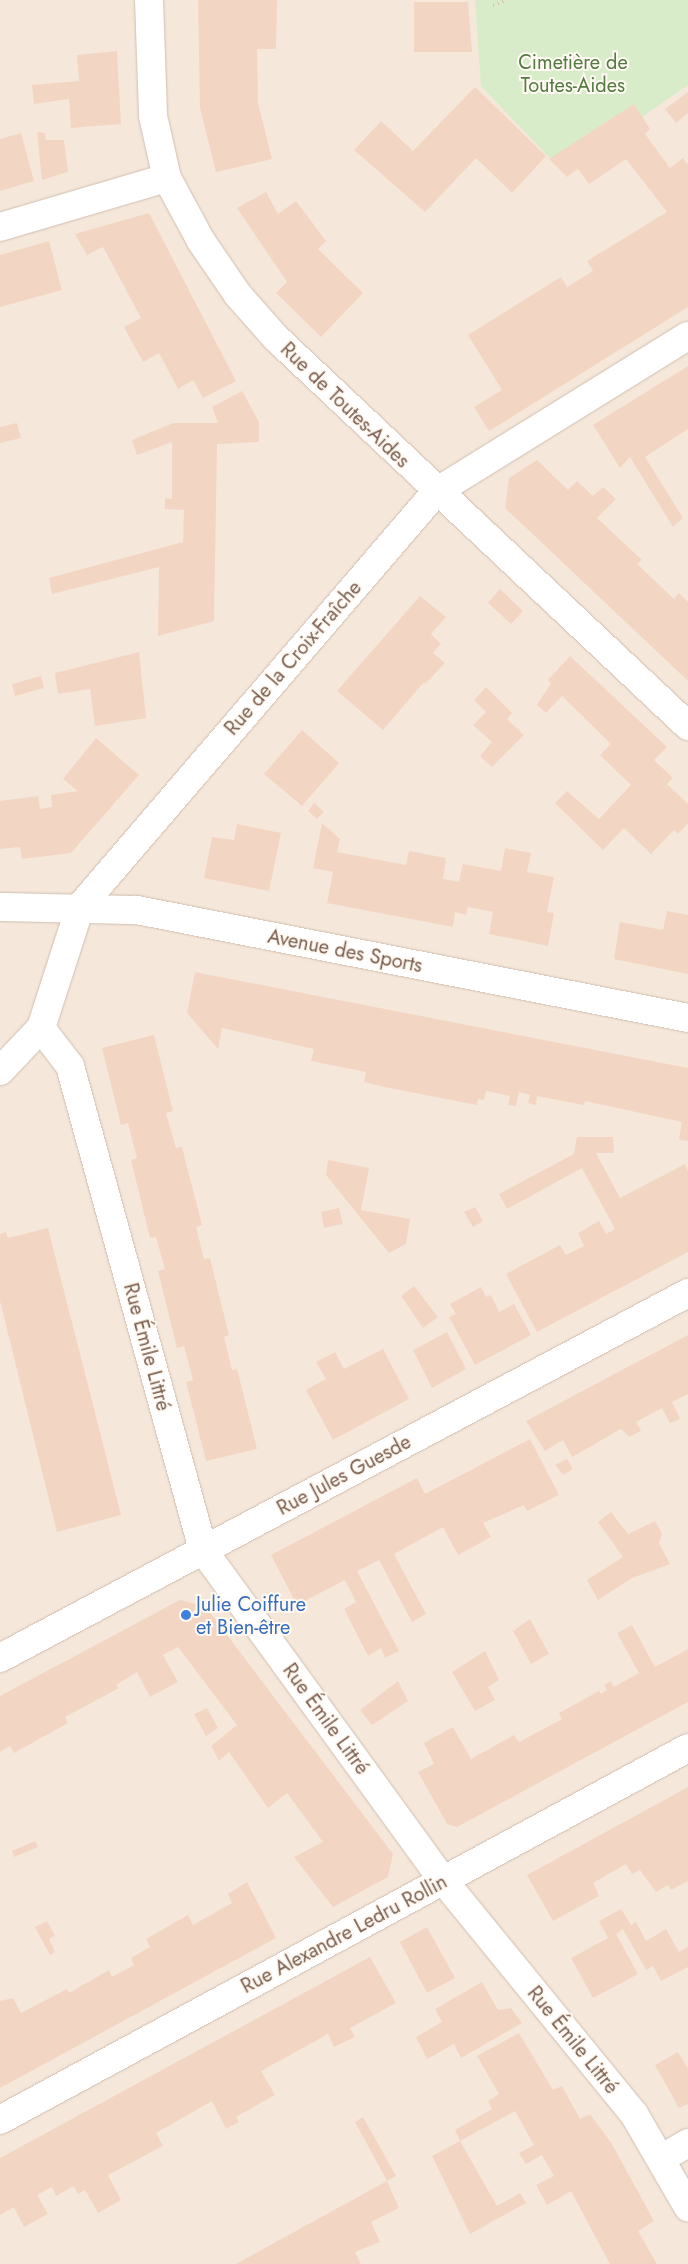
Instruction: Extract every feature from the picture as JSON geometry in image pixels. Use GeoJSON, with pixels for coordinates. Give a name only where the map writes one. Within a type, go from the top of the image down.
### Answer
{"type":"FeatureCollection","features":[{"type":"Feature","properties":{"kind":"street","name":"Rue de Toutes-Aides"},"geometry":{"type":"LineString","coordinates":[[149,0],[153,116],[167,178],[200,241],[238,295],[276,338],[436,492],[688,726]]}},
{"type":"Feature","properties":{"kind":"street"},"geometry":{"type":"LineString","coordinates":[[0,227],[167,178]]}},
{"type":"Feature","properties":{"kind":"street","name":"Rue de la Croix-Fraîche"},"geometry":{"type":"LineString","coordinates":[[0,1071],[41,1028],[80,906],[436,492],[688,336]]}},
{"type":"Feature","properties":{"kind":"street","name":"Avenue des Sports"},"geometry":{"type":"LineString","coordinates":[[0,907],[80,906],[137,910],[688,1018]]}},
{"type":"Feature","properties":{"kind":"street","name":"Rue Émile Littré"},"geometry":{"type":"LineString","coordinates":[[41,1028],[70,1066],[203,1550],[443,1880],[634,2114],[662,2158],[688,2207]]}},
{"type":"Feature","properties":{"kind":"street","name":"Rue Jules Guesde"},"geometry":{"type":"LineString","coordinates":[[0,1658],[688,1292]]}},
{"type":"Feature","properties":{"kind":"street","name":"Rue Alexandre Ledru Rollin"},"geometry":{"type":"LineString","coordinates":[[0,2120],[688,1748]]}},
{"type":"Feature","properties":{"kind":"street"},"geometry":{"type":"LineString","coordinates":[[662,2158],[688,2143]]}},
{"type":"Feature","properties":{"kind":"path"},"geometry":{"type":"LineString","coordinates":[[493,5],[506,0]]}},
{"type":"Feature","properties":{"kind":"shaded area"},"geometry":{"type":"Polygon","coordinates":[[[0,0],[688,0],[688,2264],[0,2264],[0,0]]]}},
{"type":"Feature","properties":{"kind":"green space","name":"Cimetière de Toutes-Aides"},"geometry":{"type":"Polygon","coordinates":[[[475,0],[688,0],[688,85],[563,172],[481,86],[475,0]]]}},
{"type":"Feature","properties":{"kind":"building"},"geometry":{"type":"Polygon","coordinates":[[[198,0],[277,0],[276,49],[257,49],[258,103],[272,159],[216,172],[200,108],[198,0]]]}},
{"type":"Feature","properties":{"kind":"building"},"geometry":{"type":"Polygon","coordinates":[[[414,2],[468,2],[472,52],[414,52],[414,2]]]}},
{"type":"Feature","properties":{"kind":"building"},"geometry":{"type":"Polygon","coordinates":[[[117,51],[121,124],[71,128],[69,99],[34,104],[32,85],[79,81],[77,55],[117,51]]]}},
{"type":"Feature","properties":{"kind":"building"},"geometry":{"type":"Polygon","coordinates":[[[475,87],[546,156],[512,193],[476,158],[425,212],[354,150],[381,121],[413,151],[475,87]]]}},
{"type":"Feature","properties":{"kind":"building"},"geometry":{"type":"Polygon","coordinates":[[[688,92],[688,113],[676,123],[665,109],[688,92]]]}},
{"type":"Feature","properties":{"kind":"building"},"geometry":{"type":"Polygon","coordinates":[[[634,104],[650,129],[645,134],[670,168],[683,158],[688,165],[688,307],[489,431],[474,407],[502,390],[468,335],[561,277],[567,287],[593,271],[587,261],[667,212],[626,159],[589,184],[578,169],[567,177],[549,159],[634,104]]]}},
{"type":"Feature","properties":{"kind":"building"},"geometry":{"type":"Polygon","coordinates":[[[37,132],[45,133],[46,140],[64,140],[68,172],[42,180],[37,132]]]}},
{"type":"Feature","properties":{"kind":"building"},"geometry":{"type":"Polygon","coordinates":[[[21,133],[34,181],[0,191],[0,139],[21,133]]]}},
{"type":"Feature","properties":{"kind":"building"},"geometry":{"type":"Polygon","coordinates":[[[266,192],[278,214],[296,201],[326,241],[318,249],[363,293],[321,337],[276,293],[287,282],[237,208],[266,192]]]}},
{"type":"Feature","properties":{"kind":"building"},"geometry":{"type":"Polygon","coordinates":[[[149,213],[236,381],[203,398],[193,380],[178,389],[159,353],[143,362],[124,327],[141,318],[103,247],[87,255],[75,234],[149,213]]]}},
{"type":"Feature","properties":{"kind":"building"},"geometry":{"type":"Polygon","coordinates":[[[49,241],[62,290],[0,307],[0,255],[49,241]]]}},
{"type":"Feature","properties":{"kind":"building"},"geometry":{"type":"Polygon","coordinates":[[[688,366],[688,429],[645,457],[683,518],[673,527],[630,457],[620,468],[593,425],[688,366]]]}},
{"type":"Feature","properties":{"kind":"building"},"geometry":{"type":"Polygon","coordinates":[[[242,391],[259,422],[259,442],[217,444],[214,621],[158,636],[159,567],[52,594],[49,578],[183,542],[184,510],[165,509],[165,498],[172,499],[172,442],[137,455],[132,440],[173,423],[218,423],[212,407],[242,391]]]}},
{"type":"Feature","properties":{"kind":"building"},"geometry":{"type":"Polygon","coordinates":[[[17,423],[21,438],[0,443],[0,427],[17,423]]]}},
{"type":"Feature","properties":{"kind":"building"},"geometry":{"type":"Polygon","coordinates":[[[537,460],[568,490],[577,481],[593,496],[603,487],[616,499],[597,518],[642,560],[637,564],[674,599],[679,593],[688,602],[688,681],[505,508],[509,478],[537,460]]]}},
{"type":"Feature","properties":{"kind":"building"},"geometry":{"type":"Polygon","coordinates":[[[500,589],[523,611],[511,624],[488,603],[500,589]]]}},
{"type":"Feature","properties":{"kind":"building"},"geometry":{"type":"Polygon","coordinates":[[[420,596],[446,617],[431,634],[441,644],[433,653],[445,663],[425,684],[424,682],[383,730],[337,691],[420,596]]]}},
{"type":"Feature","properties":{"kind":"building"},"geometry":{"type":"Polygon","coordinates":[[[139,652],[146,718],[95,726],[90,689],[58,694],[55,673],[139,652]]]}},
{"type":"Feature","properties":{"kind":"building"},"geometry":{"type":"Polygon","coordinates":[[[570,656],[667,747],[654,760],[673,778],[667,784],[688,804],[688,823],[678,834],[674,830],[651,854],[624,828],[603,850],[555,803],[567,791],[599,819],[631,785],[600,755],[611,744],[562,696],[546,713],[537,705],[551,683],[548,680],[570,656]]]}},
{"type":"Feature","properties":{"kind":"building"},"geometry":{"type":"Polygon","coordinates":[[[41,676],[44,688],[15,696],[12,684],[41,676]]]}},
{"type":"Feature","properties":{"kind":"building"},"geometry":{"type":"Polygon","coordinates":[[[486,687],[512,713],[507,719],[524,735],[492,767],[480,756],[492,742],[473,725],[486,712],[474,700],[486,687]]]}},
{"type":"Feature","properties":{"kind":"building"},"geometry":{"type":"Polygon","coordinates":[[[302,730],[339,763],[302,806],[264,774],[302,730]]]}},
{"type":"Feature","properties":{"kind":"building"},"geometry":{"type":"Polygon","coordinates":[[[96,738],[139,775],[71,853],[22,859],[20,847],[0,849],[0,801],[38,796],[40,809],[52,807],[51,795],[78,791],[63,779],[96,738]]]}},
{"type":"Feature","properties":{"kind":"building"},"geometry":{"type":"Polygon","coordinates":[[[314,803],[324,812],[317,819],[308,811],[314,803]]]}},
{"type":"Feature","properties":{"kind":"building"},"geometry":{"type":"Polygon","coordinates":[[[322,823],[340,839],[337,852],[406,865],[409,851],[446,858],[443,879],[459,882],[463,864],[501,871],[505,848],[531,853],[527,872],[554,877],[547,912],[554,913],[548,946],[489,934],[493,912],[468,907],[466,915],[455,912],[453,927],[327,903],[333,872],[313,868],[322,823]]]}},
{"type":"Feature","properties":{"kind":"building"},"geometry":{"type":"Polygon","coordinates":[[[237,824],[281,833],[269,891],[204,878],[212,837],[234,840],[237,824]]]}},
{"type":"Feature","properties":{"kind":"building"},"geometry":{"type":"Polygon","coordinates":[[[667,911],[688,915],[688,974],[614,959],[620,922],[663,930],[667,911]]]}},
{"type":"Feature","properties":{"kind":"building"},"geometry":{"type":"Polygon","coordinates":[[[195,972],[688,1068],[688,1141],[679,1140],[682,1122],[585,1101],[584,1105],[537,1096],[536,1105],[528,1103],[530,1095],[519,1092],[516,1106],[508,1105],[510,1096],[486,1091],[484,1100],[478,1099],[477,1105],[384,1087],[364,1082],[366,1072],[311,1061],[314,1049],[222,1028],[218,1049],[187,1013],[195,972]]]}},
{"type":"Feature","properties":{"kind":"building"},"geometry":{"type":"Polygon","coordinates":[[[154,1035],[173,1111],[166,1113],[176,1148],[182,1147],[202,1225],[196,1227],[204,1259],[210,1258],[229,1335],[224,1337],[232,1370],[237,1369],[257,1449],[206,1461],[186,1382],[193,1380],[184,1346],[177,1348],[158,1271],[165,1269],[156,1237],[150,1238],[131,1160],[137,1158],[128,1123],[121,1125],[102,1048],[154,1035]]]}},
{"type":"Feature","properties":{"kind":"building"},"geometry":{"type":"Polygon","coordinates":[[[577,1137],[613,1137],[614,1153],[596,1153],[620,1198],[685,1164],[688,1171],[688,1252],[537,1332],[506,1274],[560,1245],[566,1255],[584,1246],[578,1233],[599,1221],[606,1234],[615,1229],[582,1168],[507,1209],[499,1194],[574,1154],[577,1137]]]}},
{"type":"Feature","properties":{"kind":"building"},"geometry":{"type":"Polygon","coordinates":[[[328,1160],[369,1168],[361,1210],[410,1219],[406,1244],[389,1253],[326,1175],[328,1160]]]}},
{"type":"Feature","properties":{"kind":"building"},"geometry":{"type":"Polygon","coordinates":[[[475,1207],[483,1221],[473,1227],[464,1212],[475,1207]]]}},
{"type":"Feature","properties":{"kind":"building"},"geometry":{"type":"Polygon","coordinates":[[[339,1208],[343,1224],[324,1228],[321,1212],[339,1208]]]}},
{"type":"Feature","properties":{"kind":"building"},"geometry":{"type":"Polygon","coordinates":[[[48,1228],[121,1515],[57,1532],[0,1301],[0,1234],[6,1232],[8,1238],[48,1228]]]}},
{"type":"Feature","properties":{"kind":"building"},"geometry":{"type":"Polygon","coordinates":[[[414,1286],[438,1317],[423,1328],[401,1296],[414,1286]]]}},
{"type":"Feature","properties":{"kind":"building"},"geometry":{"type":"Polygon","coordinates":[[[481,1287],[486,1297],[491,1295],[499,1312],[514,1304],[531,1335],[475,1365],[449,1317],[456,1314],[450,1304],[481,1287]]]}},
{"type":"Feature","properties":{"kind":"building"},"geometry":{"type":"Polygon","coordinates":[[[447,1332],[466,1369],[432,1388],[413,1350],[447,1332]]]}},
{"type":"Feature","properties":{"kind":"building"},"geometry":{"type":"Polygon","coordinates":[[[688,1335],[688,1394],[672,1402],[680,1419],[670,1423],[662,1408],[636,1422],[641,1431],[629,1437],[621,1429],[572,1457],[563,1440],[545,1451],[526,1421],[688,1335]]]}},
{"type":"Feature","properties":{"kind":"building"},"geometry":{"type":"Polygon","coordinates":[[[383,1349],[409,1399],[333,1440],[306,1390],[326,1379],[316,1362],[335,1352],[344,1369],[383,1349]]]}},
{"type":"Feature","properties":{"kind":"building"},"geometry":{"type":"Polygon","coordinates":[[[530,1439],[559,1495],[527,1511],[524,1505],[483,1523],[491,1537],[458,1555],[443,1527],[394,1554],[426,1614],[412,1622],[379,1560],[357,1571],[399,1651],[385,1658],[381,1648],[368,1656],[344,1609],[356,1602],[345,1580],[297,1605],[271,1555],[417,1478],[425,1494],[530,1439]]]}},
{"type":"Feature","properties":{"kind":"building"},"geometry":{"type":"Polygon","coordinates":[[[567,1459],[573,1469],[563,1475],[555,1465],[567,1459]]]}},
{"type":"Feature","properties":{"kind":"building"},"geometry":{"type":"Polygon","coordinates":[[[611,1512],[628,1534],[655,1521],[662,1534],[659,1543],[670,1564],[632,1578],[598,1600],[587,1580],[623,1557],[598,1522],[611,1512]]]}},
{"type":"Feature","properties":{"kind":"building"},"geometry":{"type":"Polygon","coordinates":[[[180,1600],[205,1606],[393,1854],[388,1877],[333,1907],[294,1857],[323,1842],[287,1793],[268,1808],[229,1752],[219,1761],[211,1746],[237,1725],[178,1647],[163,1655],[178,1682],[150,1697],[137,1672],[116,1685],[119,1688],[65,1717],[68,1723],[14,1753],[10,1746],[0,1752],[0,1696],[180,1600]]]}},
{"type":"Feature","properties":{"kind":"building"},"geometry":{"type":"Polygon","coordinates":[[[530,1619],[549,1654],[531,1664],[513,1631],[530,1619]]]}},
{"type":"Feature","properties":{"kind":"building"},"geometry":{"type":"Polygon","coordinates":[[[632,1625],[655,1667],[688,1649],[688,1702],[457,1827],[447,1824],[418,1772],[434,1764],[424,1743],[453,1727],[471,1759],[514,1735],[519,1742],[562,1719],[559,1713],[599,1691],[601,1694],[607,1690],[604,1685],[611,1681],[614,1687],[639,1673],[617,1633],[632,1625]]]}},
{"type":"Feature","properties":{"kind":"building"},"geometry":{"type":"Polygon","coordinates":[[[485,1651],[499,1680],[488,1687],[495,1700],[475,1711],[452,1672],[485,1651]]]}},
{"type":"Feature","properties":{"kind":"building"},"geometry":{"type":"Polygon","coordinates":[[[398,1681],[408,1701],[372,1725],[360,1710],[398,1681]]]}},
{"type":"Feature","properties":{"kind":"building"},"geometry":{"type":"Polygon","coordinates":[[[207,1708],[218,1728],[206,1736],[194,1714],[207,1708]]]}},
{"type":"Feature","properties":{"kind":"building"},"geometry":{"type":"Polygon","coordinates":[[[688,1787],[688,1881],[671,1890],[668,1885],[656,1892],[640,1870],[632,1874],[626,1864],[593,1883],[599,1896],[553,1921],[527,1875],[688,1787]]]}},
{"type":"Feature","properties":{"kind":"building"},"geometry":{"type":"Polygon","coordinates":[[[35,1841],[38,1847],[14,1857],[12,1851],[35,1841]]]}},
{"type":"Feature","properties":{"kind":"building"},"geometry":{"type":"Polygon","coordinates":[[[247,1882],[276,1938],[0,2088],[0,2001],[13,1998],[21,2013],[67,1989],[69,1993],[109,1970],[112,1977],[134,1965],[131,1958],[150,1947],[146,1939],[188,1915],[193,1925],[232,1903],[228,1894],[247,1882]]]}},
{"type":"Feature","properties":{"kind":"building"},"geometry":{"type":"Polygon","coordinates":[[[621,1909],[631,1925],[636,1922],[646,1941],[666,1929],[679,1952],[688,1947],[688,1967],[661,1981],[653,1966],[646,1970],[623,1929],[616,1934],[638,1974],[593,1998],[571,1958],[608,1938],[599,1921],[621,1909]]]}},
{"type":"Feature","properties":{"kind":"building"},"geometry":{"type":"Polygon","coordinates":[[[47,1921],[55,1936],[49,1939],[55,1952],[50,1955],[35,1927],[47,1921]]]}},
{"type":"Feature","properties":{"kind":"building"},"geometry":{"type":"Polygon","coordinates":[[[427,1927],[455,1978],[427,1993],[400,1942],[427,1927]]]}},
{"type":"Feature","properties":{"kind":"building"},"geometry":{"type":"Polygon","coordinates":[[[370,1957],[396,2003],[350,2028],[355,2037],[334,2047],[328,2034],[261,2071],[275,2095],[236,2117],[239,2122],[226,2129],[212,2101],[156,2133],[163,2146],[108,2175],[121,2200],[98,2213],[85,2190],[78,2194],[74,2186],[56,2196],[52,2187],[37,2195],[48,2214],[24,2227],[14,2207],[0,2215],[0,2158],[370,1957]]]}},
{"type":"Feature","properties":{"kind":"building"},"geometry":{"type":"Polygon","coordinates":[[[482,1982],[498,2010],[511,2008],[522,2023],[461,2058],[454,2044],[427,2059],[416,2037],[442,2022],[435,2009],[482,1982]]]}},
{"type":"Feature","properties":{"kind":"building"},"geometry":{"type":"Polygon","coordinates":[[[519,2033],[553,2090],[562,2086],[580,2119],[590,2114],[612,2144],[654,2221],[638,2231],[657,2264],[610,2264],[571,2191],[547,2205],[536,2185],[554,2176],[542,2155],[526,2164],[519,2153],[534,2145],[515,2111],[460,2141],[455,2130],[492,2109],[488,2101],[499,2094],[477,2056],[519,2033]]]}},
{"type":"Feature","properties":{"kind":"building"},"geometry":{"type":"Polygon","coordinates":[[[678,2052],[688,2069],[688,2104],[679,2108],[655,2065],[678,2052]]]}},
{"type":"Feature","properties":{"kind":"building"},"geometry":{"type":"Polygon","coordinates":[[[363,2117],[396,2176],[387,2181],[355,2122],[363,2117]]]}},
{"type":"Feature","properties":{"kind":"building"},"geometry":{"type":"Polygon","coordinates":[[[460,2141],[497,2206],[520,2193],[526,2203],[470,2234],[432,2156],[460,2141]]]}},
{"type":"Feature","properties":{"kind":"building"},"geometry":{"type":"Polygon","coordinates":[[[387,2181],[399,2208],[371,2222],[380,2242],[355,2252],[361,2264],[236,2264],[387,2181]]]}},
{"type":"Feature","properties":{"kind":"place","name":"Julie Coiffure et Bien-être"},"geometry":{"type":"Point","coordinates":[186,1615]}}]}
